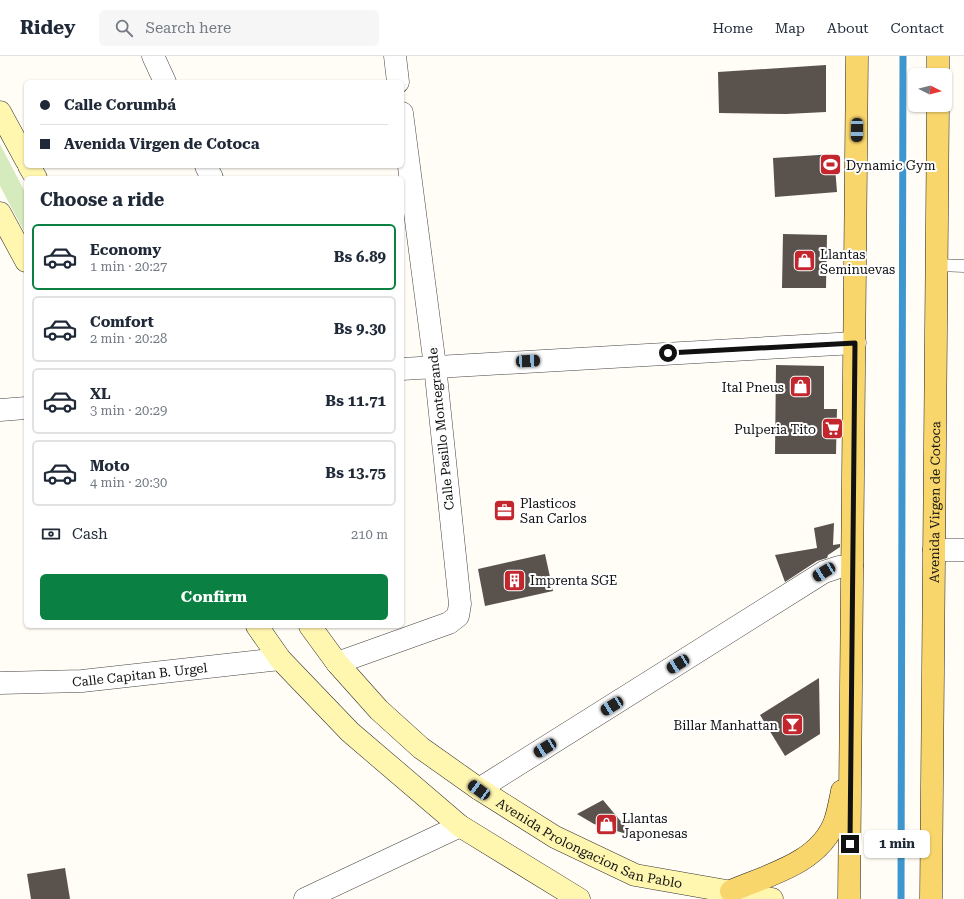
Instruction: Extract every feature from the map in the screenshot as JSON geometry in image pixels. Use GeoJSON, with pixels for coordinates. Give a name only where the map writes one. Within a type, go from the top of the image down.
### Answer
{"type":"FeatureCollection","features":[{"type":"Feature","properties":{"kind":"main road"},"geometry":{"type":"LineString","coordinates":[[849,899],[857,56]]}},
{"type":"Feature","properties":{"kind":"main road"},"geometry":{"type":"LineString","coordinates":[[938,56],[938,68]]}},
{"type":"Feature","properties":{"kind":"main road"},"geometry":{"type":"LineString","coordinates":[[0,112],[24,156]]}},
{"type":"Feature","properties":{"kind":"main road","name":"Avenida Virgen de Cotoca"},"geometry":{"type":"LineString","coordinates":[[931,899],[938,112]]}},
{"type":"Feature","properties":{"kind":"main road"},"geometry":{"type":"LineString","coordinates":[[0,212],[24,257]]}},
{"type":"Feature","properties":{"kind":"main road"},"geometry":{"type":"LineString","coordinates":[[258,628],[280,659],[350,732],[460,826],[579,899]]}},
{"type":"Feature","properties":{"kind":"main road","name":"Avenida Prolongacion San Pablo"},"geometry":{"type":"LineString","coordinates":[[311,628],[337,663],[379,710],[421,748],[479,790],[555,837],[635,875],[723,895],[772,899]]}},
{"type":"Feature","properties":{"kind":"main road"},"geometry":{"type":"LineString","coordinates":[[723,895],[799,862],[819,847],[834,822],[851,759]]}},
{"type":"Feature","properties":{"kind":"street"},"geometry":{"type":"LineString","coordinates":[[153,56],[164,80]]}},
{"type":"Feature","properties":{"kind":"street"},"geometry":{"type":"LineString","coordinates":[[395,56],[398,80]]}},
{"type":"Feature","properties":{"kind":"street","name":"Calle Pasillo Montegrande"},"geometry":{"type":"LineString","coordinates":[[337,663],[449,623],[458,616],[460,604],[435,366],[404,128]]}},
{"type":"Feature","properties":{"kind":"street"},"geometry":{"type":"LineString","coordinates":[[404,369],[855,343]]}},
{"type":"Feature","properties":{"kind":"street"},"geometry":{"type":"LineString","coordinates":[[0,410],[24,408]]}},
{"type":"Feature","properties":{"kind":"street"},"geometry":{"type":"LineString","coordinates":[[934,550],[964,550]]}},
{"type":"Feature","properties":{"kind":"street"},"geometry":{"type":"LineString","coordinates":[[479,790],[824,572],[839,567],[852,566]]}},
{"type":"Feature","properties":{"kind":"street","name":"Calle Capitan B. Urgel"},"geometry":{"type":"LineString","coordinates":[[0,683],[82,681],[280,659]]}},
{"type":"Feature","properties":{"kind":"street"},"geometry":{"type":"LineString","coordinates":[[306,899],[460,826]]}},
{"type":"Feature","properties":{"kind":"lane"},"geometry":{"type":"LineString","coordinates":[[936,265],[964,266]]}},
{"type":"Feature","properties":{"kind":"green space"},"geometry":{"type":"Polygon","coordinates":[[[0,144],[24,190],[24,231],[0,186],[0,144]]]}},
{"type":"Feature","properties":{"kind":"building"},"geometry":{"type":"Polygon","coordinates":[[[826,65],[826,112],[786,114],[719,113],[718,72],[826,65]]]}},
{"type":"Feature","properties":{"kind":"building"},"geometry":{"type":"Polygon","coordinates":[[[834,154],[837,192],[775,197],[773,158],[834,154]]]}},
{"type":"Feature","properties":{"kind":"building","name":"Llantas Seminuevas"},"geometry":{"type":"Polygon","coordinates":[[[783,234],[827,235],[826,288],[782,288],[783,234]]]}},
{"type":"Feature","properties":{"kind":"building"},"geometry":{"type":"Polygon","coordinates":[[[776,365],[824,366],[824,409],[837,409],[836,454],[775,454],[776,365]]]}},
{"type":"Feature","properties":{"kind":"building"},"geometry":{"type":"Polygon","coordinates":[[[834,523],[833,545],[840,544],[840,547],[828,555],[827,558],[817,561],[785,582],[775,555],[817,548],[814,528],[834,523]]]}},
{"type":"Feature","properties":{"kind":"building","name":"Imprenta SGE"},"geometry":{"type":"Polygon","coordinates":[[[545,554],[553,591],[485,606],[478,569],[545,554]]]}},
{"type":"Feature","properties":{"kind":"building","name":"Billar Manhattan"},"geometry":{"type":"Polygon","coordinates":[[[819,678],[820,734],[785,756],[760,715],[819,678]]]}},
{"type":"Feature","properties":{"kind":"building"},"geometry":{"type":"Polygon","coordinates":[[[603,800],[633,836],[594,824],[577,814],[603,800]]]}},
{"type":"Feature","properties":{"kind":"building"},"geometry":{"type":"Polygon","coordinates":[[[65,868],[70,899],[31,899],[27,874],[65,868]]]}},
{"type":"Feature","properties":{"kind":"waterway"},"geometry":{"type":"LineString","coordinates":[[901,899],[903,56]]}},
{"type":"Feature","properties":{"kind":"place","name":"Dynamic Gym"},"geometry":{"type":"Point","coordinates":[830,165]}},
{"type":"Feature","properties":{"kind":"place","name":"Llantas Seminuevas"},"geometry":{"type":"Point","coordinates":[805,261]}},
{"type":"Feature","properties":{"kind":"place","name":"Ital Pneus"},"geometry":{"type":"Point","coordinates":[800,387]}},
{"type":"Feature","properties":{"kind":"place","name":"Pulperia Tito"},"geometry":{"type":"Point","coordinates":[832,429]}},
{"type":"Feature","properties":{"kind":"place","name":"Plasticos San Carlos"},"geometry":{"type":"Point","coordinates":[505,510]}},
{"type":"Feature","properties":{"kind":"place","name":"Imprenta SGE"},"geometry":{"type":"Point","coordinates":[515,580]}},
{"type":"Feature","properties":{"kind":"place","name":"Billar Manhattan"},"geometry":{"type":"Point","coordinates":[793,725]}},
{"type":"Feature","properties":{"kind":"place","name":"Llantas Japonesas"},"geometry":{"type":"Point","coordinates":[607,825]}},
{"type":"Feature","properties":{"kind":"route"},"geometry":{"type":"LineString","coordinates":[[668,353],[855,343],[850,844]]}}]}
